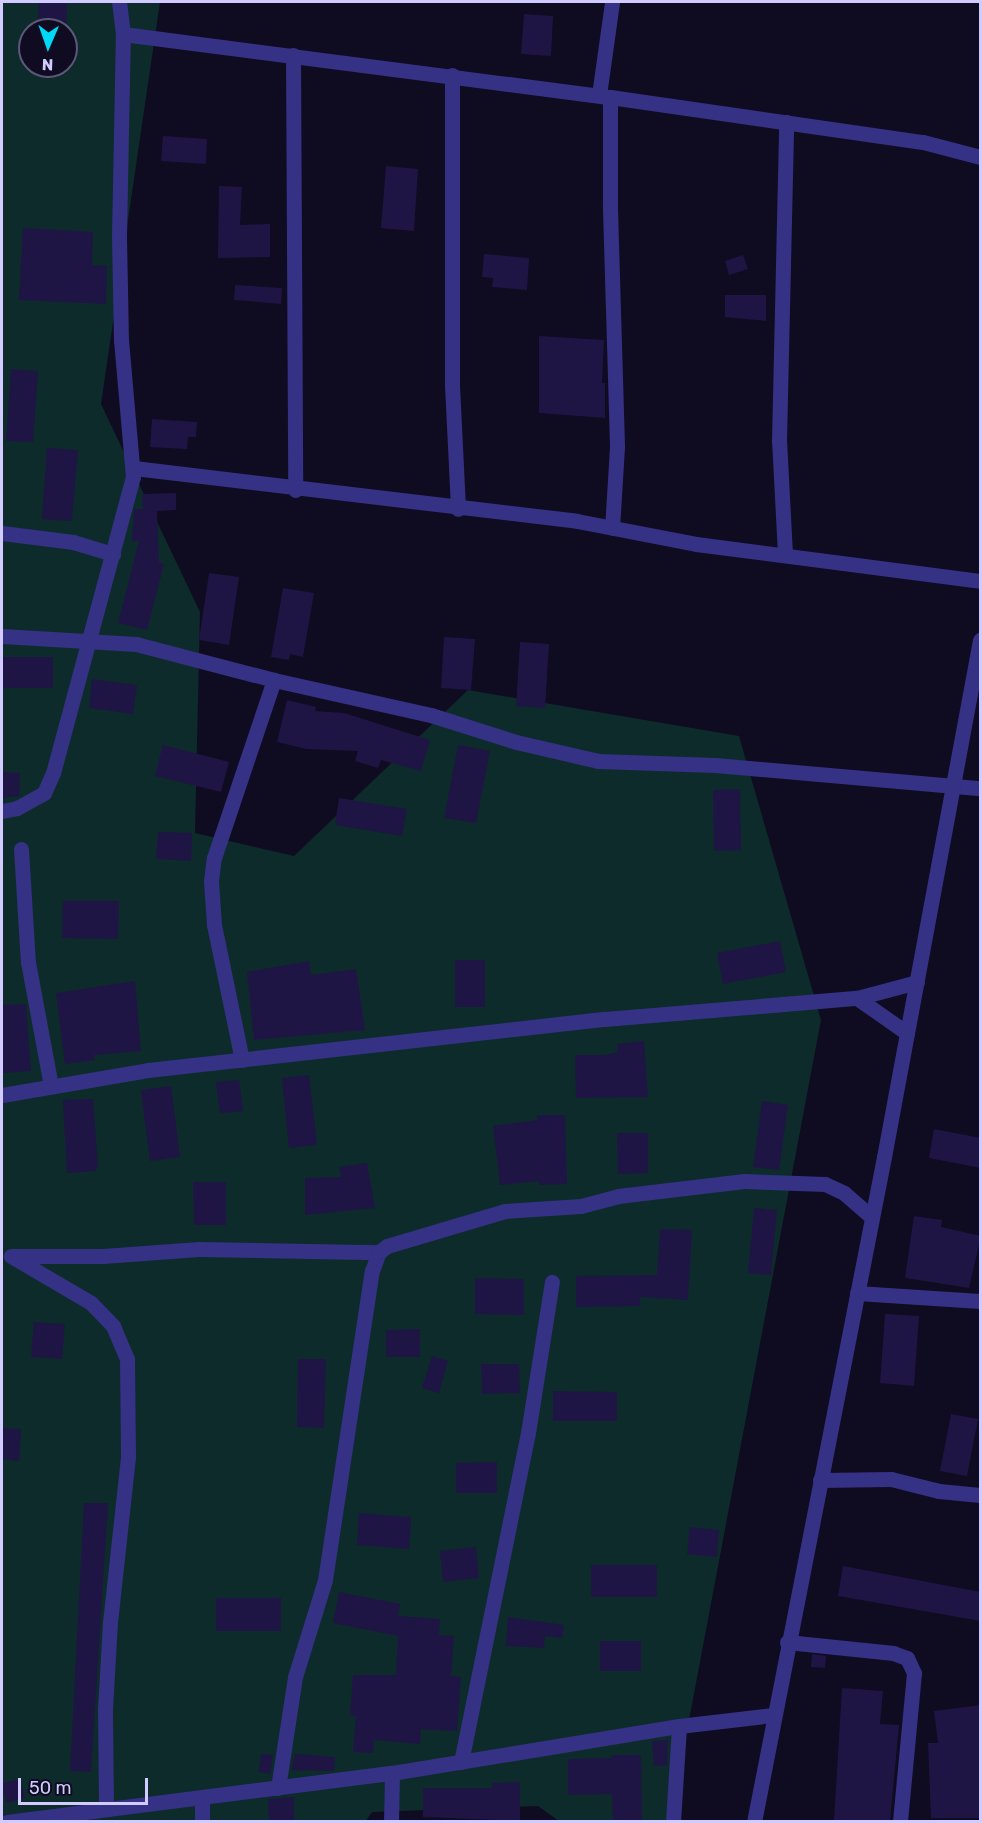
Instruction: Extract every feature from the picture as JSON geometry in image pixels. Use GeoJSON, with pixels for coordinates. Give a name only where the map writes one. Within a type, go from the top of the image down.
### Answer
{"type":"FeatureCollection","features":[{"type":"Feature","properties":{"kind":"street"},"geometry":{"type":"LineString","coordinates":[[2,811],[17,808],[44,793],[53,773],[134,468],[121,341],[119,260],[123,34],[119,2]]}},
{"type":"Feature","properties":{"kind":"street"},"geometry":{"type":"LineString","coordinates":[[612,2],[605,96],[618,447],[612,528]]}},
{"type":"Feature","properties":{"kind":"street"},"geometry":{"type":"LineString","coordinates":[[123,34],[605,96],[922,142],[981,157]]}},
{"type":"Feature","properties":{"kind":"street"},"geometry":{"type":"LineString","coordinates":[[292,56],[295,490]]}},
{"type":"Feature","properties":{"kind":"street"},"geometry":{"type":"LineString","coordinates":[[453,75],[452,385],[458,509]]}},
{"type":"Feature","properties":{"kind":"street"},"geometry":{"type":"LineString","coordinates":[[785,554],[779,441],[786,122]]}},
{"type":"Feature","properties":{"kind":"street"},"geometry":{"type":"LineString","coordinates":[[134,468],[612,528],[696,544],[981,581]]}},
{"type":"Feature","properties":{"kind":"street"},"geometry":{"type":"LineString","coordinates":[[2,533],[73,542],[113,554]]}},
{"type":"Feature","properties":{"kind":"street"},"geometry":{"type":"LineString","coordinates":[[2,636],[88,639],[178,652],[274,680],[431,715],[598,761],[726,766],[981,788]]}},
{"type":"Feature","properties":{"kind":"street"},"geometry":{"type":"LineString","coordinates":[[754,1821],[772,1715],[872,1217],[981,640]]}},
{"type":"Feature","properties":{"kind":"street"},"geometry":{"type":"LineString","coordinates":[[242,1060],[214,925],[211,881],[214,858],[274,680]]}},
{"type":"Feature","properties":{"kind":"street"},"geometry":{"type":"LineString","coordinates":[[21,849],[28,962],[51,1086]]}},
{"type":"Feature","properties":{"kind":"street"},"geometry":{"type":"LineString","coordinates":[[2,1095],[51,1086],[242,1060],[605,1019],[857,998],[917,982]]}},
{"type":"Feature","properties":{"kind":"street"},"geometry":{"type":"LineString","coordinates":[[857,998],[907,1034]]}},
{"type":"Feature","properties":{"kind":"street"},"geometry":{"type":"LineString","coordinates":[[278,1788],[295,1677],[325,1580],[372,1271],[379,1252],[387,1246],[505,1211],[569,1208],[618,1196],[744,1180],[825,1184],[844,1193],[872,1217]]}},
{"type":"Feature","properties":{"kind":"street"},"geometry":{"type":"LineString","coordinates":[[6,1257],[103,1256],[199,1249],[379,1252]]}},
{"type":"Feature","properties":{"kind":"street"},"geometry":{"type":"LineString","coordinates":[[6,1257],[91,1303],[113,1326],[126,1359],[128,1457],[110,1622],[105,1710],[106,1808]]}},
{"type":"Feature","properties":{"kind":"street"},"geometry":{"type":"LineString","coordinates":[[461,1762],[528,1433],[552,1282]]}},
{"type":"Feature","properties":{"kind":"street"},"geometry":{"type":"LineString","coordinates":[[857,1293],[981,1301]]}},
{"type":"Feature","properties":{"kind":"street"},"geometry":{"type":"LineString","coordinates":[[820,1480],[891,1479],[939,1491],[981,1495]]}},
{"type":"Feature","properties":{"kind":"street"},"geometry":{"type":"LineString","coordinates":[[787,1642],[893,1653],[907,1658],[914,1673],[900,1821]]}},
{"type":"Feature","properties":{"kind":"street"},"geometry":{"type":"LineString","coordinates":[[7,1821],[106,1808],[202,1799],[392,1773],[679,1726],[772,1715]]}},
{"type":"Feature","properties":{"kind":"street"},"geometry":{"type":"LineString","coordinates":[[673,1821],[679,1726]]}},
{"type":"Feature","properties":{"kind":"street"},"geometry":{"type":"LineString","coordinates":[[392,1773],[392,1821]]}},
{"type":"Feature","properties":{"kind":"street"},"geometry":{"type":"LineString","coordinates":[[202,1799],[202,1821]]}},
{"type":"Feature","properties":{"kind":"green space"},"geometry":{"type":"Polygon","coordinates":[[[2,2],[160,2],[101,404],[200,612],[195,833],[294,856],[468,690],[739,736],[821,1020],[670,1821],[559,1821],[538,1806],[372,1812],[365,1822],[2,1822],[2,2]]]}},
{"type":"Feature","properties":{"kind":"building"},"geometry":{"type":"Polygon","coordinates":[[[39,3],[67,3],[66,18],[38,18],[39,3]]]}},
{"type":"Feature","properties":{"kind":"building"},"geometry":{"type":"Polygon","coordinates":[[[524,14],[553,16],[551,56],[521,54],[524,14]]]}},
{"type":"Feature","properties":{"kind":"building"},"geometry":{"type":"Polygon","coordinates":[[[163,136],[207,139],[206,164],[161,161],[163,136]]]}},
{"type":"Feature","properties":{"kind":"building"},"geometry":{"type":"Polygon","coordinates":[[[386,166],[418,169],[414,231],[381,228],[386,166]]]}},
{"type":"Feature","properties":{"kind":"building"},"geometry":{"type":"Polygon","coordinates":[[[219,186],[242,187],[240,225],[270,224],[270,257],[218,258],[219,186]]]}},
{"type":"Feature","properties":{"kind":"building"},"geometry":{"type":"Polygon","coordinates":[[[23,228],[93,232],[92,265],[107,266],[106,304],[19,300],[23,228]]]}},
{"type":"Feature","properties":{"kind":"building"},"geometry":{"type":"Polygon","coordinates":[[[484,254],[529,258],[527,290],[492,287],[493,278],[482,277],[484,254]]]}},
{"type":"Feature","properties":{"kind":"building"},"geometry":{"type":"Polygon","coordinates":[[[743,255],[748,269],[729,275],[725,261],[743,255]]]}},
{"type":"Feature","properties":{"kind":"building"},"geometry":{"type":"Polygon","coordinates":[[[235,285],[282,288],[281,304],[234,300],[235,285]]]}},
{"type":"Feature","properties":{"kind":"building"},"geometry":{"type":"Polygon","coordinates":[[[725,295],[766,295],[766,321],[725,317],[725,295]]]}},
{"type":"Feature","properties":{"kind":"building"},"geometry":{"type":"Polygon","coordinates":[[[539,336],[604,340],[602,383],[605,383],[605,418],[539,413],[539,336]]]}},
{"type":"Feature","properties":{"kind":"building"},"geometry":{"type":"Polygon","coordinates":[[[11,369],[38,371],[33,442],[6,441],[11,369]]]}},
{"type":"Feature","properties":{"kind":"building"},"geometry":{"type":"Polygon","coordinates":[[[152,419],[197,422],[196,437],[188,437],[187,449],[150,447],[152,419]]]}},
{"type":"Feature","properties":{"kind":"building"},"geometry":{"type":"Polygon","coordinates":[[[47,448],[78,450],[72,521],[42,519],[47,448]]]}},
{"type":"Feature","properties":{"kind":"building"},"geometry":{"type":"Polygon","coordinates":[[[176,493],[176,510],[157,511],[159,563],[164,564],[147,630],[118,623],[139,541],[132,541],[134,509],[143,509],[142,494],[176,493]]]}},
{"type":"Feature","properties":{"kind":"building"},"geometry":{"type":"Polygon","coordinates":[[[209,573],[239,577],[229,645],[199,640],[209,573]]]}},
{"type":"Feature","properties":{"kind":"building"},"geometry":{"type":"Polygon","coordinates":[[[283,588],[314,593],[303,657],[290,654],[289,660],[271,657],[283,588]]]}},
{"type":"Feature","properties":{"kind":"building"},"geometry":{"type":"Polygon","coordinates":[[[444,637],[475,639],[471,690],[441,688],[444,637]]]}},
{"type":"Feature","properties":{"kind":"building"},"geometry":{"type":"Polygon","coordinates":[[[520,642],[549,644],[545,708],[516,706],[520,642]]]}},
{"type":"Feature","properties":{"kind":"building"},"geometry":{"type":"Polygon","coordinates":[[[2,657],[53,657],[53,688],[2,688],[2,657]]]}},
{"type":"Feature","properties":{"kind":"building"},"geometry":{"type":"Polygon","coordinates":[[[92,679],[137,685],[133,714],[89,708],[92,679]]]}},
{"type":"Feature","properties":{"kind":"building"},"geometry":{"type":"Polygon","coordinates":[[[287,700],[316,707],[315,711],[344,713],[430,740],[421,771],[381,760],[378,768],[355,761],[358,751],[306,749],[277,742],[287,700]]]}},
{"type":"Feature","properties":{"kind":"building"},"geometry":{"type":"Polygon","coordinates":[[[163,745],[229,762],[221,792],[155,776],[163,745]]]}},
{"type":"Feature","properties":{"kind":"building"},"geometry":{"type":"Polygon","coordinates":[[[458,745],[490,751],[476,823],[444,818],[458,745]]]}},
{"type":"Feature","properties":{"kind":"building"},"geometry":{"type":"Polygon","coordinates":[[[2,772],[20,773],[19,796],[2,798],[2,772]]]}},
{"type":"Feature","properties":{"kind":"building"},"geometry":{"type":"Polygon","coordinates":[[[740,789],[741,850],[714,851],[713,790],[740,789]]]}},
{"type":"Feature","properties":{"kind":"building"},"geometry":{"type":"Polygon","coordinates":[[[339,798],[407,809],[402,836],[335,825],[339,798]]]}},
{"type":"Feature","properties":{"kind":"building"},"geometry":{"type":"Polygon","coordinates":[[[158,832],[192,833],[191,861],[156,859],[158,832]]]}},
{"type":"Feature","properties":{"kind":"building"},"geometry":{"type":"Polygon","coordinates":[[[63,901],[119,901],[118,939],[62,938],[63,901]]]}},
{"type":"Feature","properties":{"kind":"building"},"geometry":{"type":"Polygon","coordinates":[[[780,941],[786,972],[723,984],[717,953],[780,941]]]}},
{"type":"Feature","properties":{"kind":"building"},"geometry":{"type":"Polygon","coordinates":[[[455,960],[485,960],[485,1007],[455,1007],[455,960]]]}},
{"type":"Feature","properties":{"kind":"building"},"geometry":{"type":"Polygon","coordinates":[[[309,961],[311,975],[356,969],[365,1030],[254,1040],[247,972],[309,961]]]}},
{"type":"Feature","properties":{"kind":"building"},"geometry":{"type":"Polygon","coordinates":[[[135,981],[141,1051],[94,1055],[95,1060],[65,1064],[56,993],[135,981]]]}},
{"type":"Feature","properties":{"kind":"building"},"geometry":{"type":"Polygon","coordinates":[[[26,1004],[31,1071],[3,1073],[2,1005],[26,1004]]]}},
{"type":"Feature","properties":{"kind":"building"},"geometry":{"type":"Polygon","coordinates":[[[644,1041],[648,1097],[576,1098],[575,1055],[605,1055],[618,1052],[617,1044],[644,1041]]]}},
{"type":"Feature","properties":{"kind":"building"},"geometry":{"type":"Polygon","coordinates":[[[309,1075],[317,1145],[289,1148],[282,1078],[309,1075]]]}},
{"type":"Feature","properties":{"kind":"building"},"geometry":{"type":"Polygon","coordinates":[[[239,1080],[243,1111],[220,1113],[216,1082],[239,1080]]]}},
{"type":"Feature","properties":{"kind":"building"},"geometry":{"type":"Polygon","coordinates":[[[171,1086],[180,1157],[150,1161],[141,1090],[171,1086]]]}},
{"type":"Feature","properties":{"kind":"building"},"geometry":{"type":"Polygon","coordinates":[[[93,1099],[98,1167],[95,1171],[67,1173],[63,1100],[93,1099]]]}},
{"type":"Feature","properties":{"kind":"building"},"geometry":{"type":"Polygon","coordinates":[[[762,1101],[788,1105],[779,1170],[753,1167],[762,1101]]]}},
{"type":"Feature","properties":{"kind":"building"},"geometry":{"type":"Polygon","coordinates":[[[537,1115],[565,1115],[567,1184],[539,1185],[539,1181],[500,1185],[493,1126],[537,1120],[537,1115]]]}},
{"type":"Feature","properties":{"kind":"building"},"geometry":{"type":"Polygon","coordinates":[[[934,1129],[981,1138],[981,1168],[929,1158],[934,1129]]]}},
{"type":"Feature","properties":{"kind":"building"},"geometry":{"type":"Polygon","coordinates":[[[617,1133],[648,1133],[648,1173],[618,1174],[617,1133]]]}},
{"type":"Feature","properties":{"kind":"building"},"geometry":{"type":"Polygon","coordinates":[[[367,1163],[375,1208],[305,1215],[305,1178],[341,1177],[339,1167],[367,1163]]]}},
{"type":"Feature","properties":{"kind":"building"},"geometry":{"type":"Polygon","coordinates":[[[193,1182],[226,1182],[226,1225],[194,1225],[193,1182]]]}},
{"type":"Feature","properties":{"kind":"building"},"geometry":{"type":"Polygon","coordinates":[[[754,1208],[777,1210],[771,1275],[748,1273],[754,1208]]]}},
{"type":"Feature","properties":{"kind":"building"},"geometry":{"type":"Polygon","coordinates":[[[914,1216],[942,1220],[941,1227],[981,1236],[969,1288],[905,1278],[914,1216]]]}},
{"type":"Feature","properties":{"kind":"building"},"geometry":{"type":"Polygon","coordinates":[[[660,1229],[692,1230],[688,1300],[640,1297],[640,1306],[576,1307],[576,1276],[657,1275],[660,1229]]]}},
{"type":"Feature","properties":{"kind":"building"},"geometry":{"type":"Polygon","coordinates":[[[475,1278],[524,1279],[524,1315],[475,1314],[475,1278]]]}},
{"type":"Feature","properties":{"kind":"building"},"geometry":{"type":"Polygon","coordinates":[[[885,1314],[919,1316],[914,1386],[880,1383],[885,1314]]]}},
{"type":"Feature","properties":{"kind":"building"},"geometry":{"type":"Polygon","coordinates":[[[34,1322],[65,1324],[62,1359],[31,1357],[34,1322]]]}},
{"type":"Feature","properties":{"kind":"building"},"geometry":{"type":"Polygon","coordinates":[[[420,1329],[420,1357],[386,1357],[386,1330],[420,1329]]]}},
{"type":"Feature","properties":{"kind":"building"},"geometry":{"type":"Polygon","coordinates":[[[432,1356],[448,1361],[439,1393],[422,1388],[432,1356]]]}},
{"type":"Feature","properties":{"kind":"building"},"geometry":{"type":"Polygon","coordinates":[[[298,1359],[326,1359],[324,1428],[297,1427],[298,1359]]]}},
{"type":"Feature","properties":{"kind":"building"},"geometry":{"type":"Polygon","coordinates":[[[481,1364],[519,1364],[520,1393],[482,1394],[481,1364]]]}},
{"type":"Feature","properties":{"kind":"building"},"geometry":{"type":"Polygon","coordinates":[[[553,1391],[617,1392],[617,1421],[553,1421],[553,1391]]]}},
{"type":"Feature","properties":{"kind":"building"},"geometry":{"type":"Polygon","coordinates":[[[951,1414],[978,1419],[967,1476],[940,1471],[951,1414]]]}},
{"type":"Feature","properties":{"kind":"building"},"geometry":{"type":"Polygon","coordinates":[[[2,1428],[21,1429],[19,1461],[2,1459],[2,1428]]]}},
{"type":"Feature","properties":{"kind":"building"},"geometry":{"type":"Polygon","coordinates":[[[497,1462],[497,1493],[456,1493],[456,1463],[497,1462]]]}},
{"type":"Feature","properties":{"kind":"building"},"geometry":{"type":"Polygon","coordinates":[[[84,1503],[108,1503],[91,1772],[70,1771],[84,1503]]]}},
{"type":"Feature","properties":{"kind":"building"},"geometry":{"type":"Polygon","coordinates":[[[359,1513],[411,1517],[409,1549],[357,1545],[359,1513]]]}},
{"type":"Feature","properties":{"kind":"building"},"geometry":{"type":"Polygon","coordinates":[[[690,1527],[719,1530],[717,1557],[687,1554],[690,1527]]]}},
{"type":"Feature","properties":{"kind":"building"},"geometry":{"type":"Polygon","coordinates":[[[476,1547],[479,1578],[443,1582],[440,1551],[476,1547]]]}},
{"type":"Feature","properties":{"kind":"building"},"geometry":{"type":"Polygon","coordinates":[[[591,1565],[657,1565],[657,1597],[591,1597],[591,1565]]]}},
{"type":"Feature","properties":{"kind":"building"},"geometry":{"type":"Polygon","coordinates":[[[843,1566],[981,1592],[981,1621],[838,1596],[843,1566]]]}},
{"type":"Feature","properties":{"kind":"building"},"geometry":{"type":"Polygon","coordinates":[[[339,1592],[400,1604],[398,1616],[440,1619],[439,1635],[454,1636],[451,1676],[461,1677],[457,1731],[421,1729],[420,1744],[374,1740],[373,1753],[353,1752],[356,1716],[350,1715],[353,1675],[396,1675],[398,1636],[333,1623],[339,1592]]]}},
{"type":"Feature","properties":{"kind":"building"},"geometry":{"type":"Polygon","coordinates":[[[216,1598],[281,1598],[281,1631],[216,1631],[216,1598]]]}},
{"type":"Feature","properties":{"kind":"building"},"geometry":{"type":"Polygon","coordinates":[[[508,1617],[564,1625],[562,1638],[545,1636],[544,1648],[506,1646],[508,1617]]]}},
{"type":"Feature","properties":{"kind":"building"},"geometry":{"type":"Polygon","coordinates":[[[600,1641],[641,1641],[641,1671],[600,1671],[600,1641]]]}},
{"type":"Feature","properties":{"kind":"building"},"geometry":{"type":"Polygon","coordinates":[[[812,1654],[826,1656],[825,1668],[811,1667],[812,1654]]]}},
{"type":"Feature","properties":{"kind":"building"},"geometry":{"type":"Polygon","coordinates":[[[842,1688],[883,1691],[880,1724],[899,1725],[890,1821],[834,1821],[842,1688]]]}},
{"type":"Feature","properties":{"kind":"building"},"geometry":{"type":"Polygon","coordinates":[[[981,1705],[981,1818],[931,1818],[928,1743],[938,1743],[934,1711],[981,1705]]]}},
{"type":"Feature","properties":{"kind":"building"},"geometry":{"type":"Polygon","coordinates":[[[668,1740],[667,1765],[654,1766],[652,1741],[668,1740]]]}},
{"type":"Feature","properties":{"kind":"building"},"geometry":{"type":"Polygon","coordinates":[[[261,1754],[273,1755],[270,1774],[259,1772],[261,1754]]]}},
{"type":"Feature","properties":{"kind":"building"},"geometry":{"type":"Polygon","coordinates":[[[295,1754],[335,1757],[334,1771],[291,1770],[295,1754]]]}},
{"type":"Feature","properties":{"kind":"building"},"geometry":{"type":"Polygon","coordinates":[[[612,1755],[641,1755],[642,1821],[613,1821],[612,1794],[568,1795],[568,1759],[612,1758],[612,1755]]]}},
{"type":"Feature","properties":{"kind":"building"},"geometry":{"type":"Polygon","coordinates":[[[20,1779],[25,1798],[6,1803],[2,1783],[20,1779]]]}},
{"type":"Feature","properties":{"kind":"building"},"geometry":{"type":"Polygon","coordinates":[[[520,1782],[520,1821],[423,1817],[423,1788],[492,1788],[492,1783],[520,1782]]]}},
{"type":"Feature","properties":{"kind":"building"},"geometry":{"type":"Polygon","coordinates":[[[294,1797],[294,1821],[269,1821],[268,1799],[294,1797]]]}}]}
